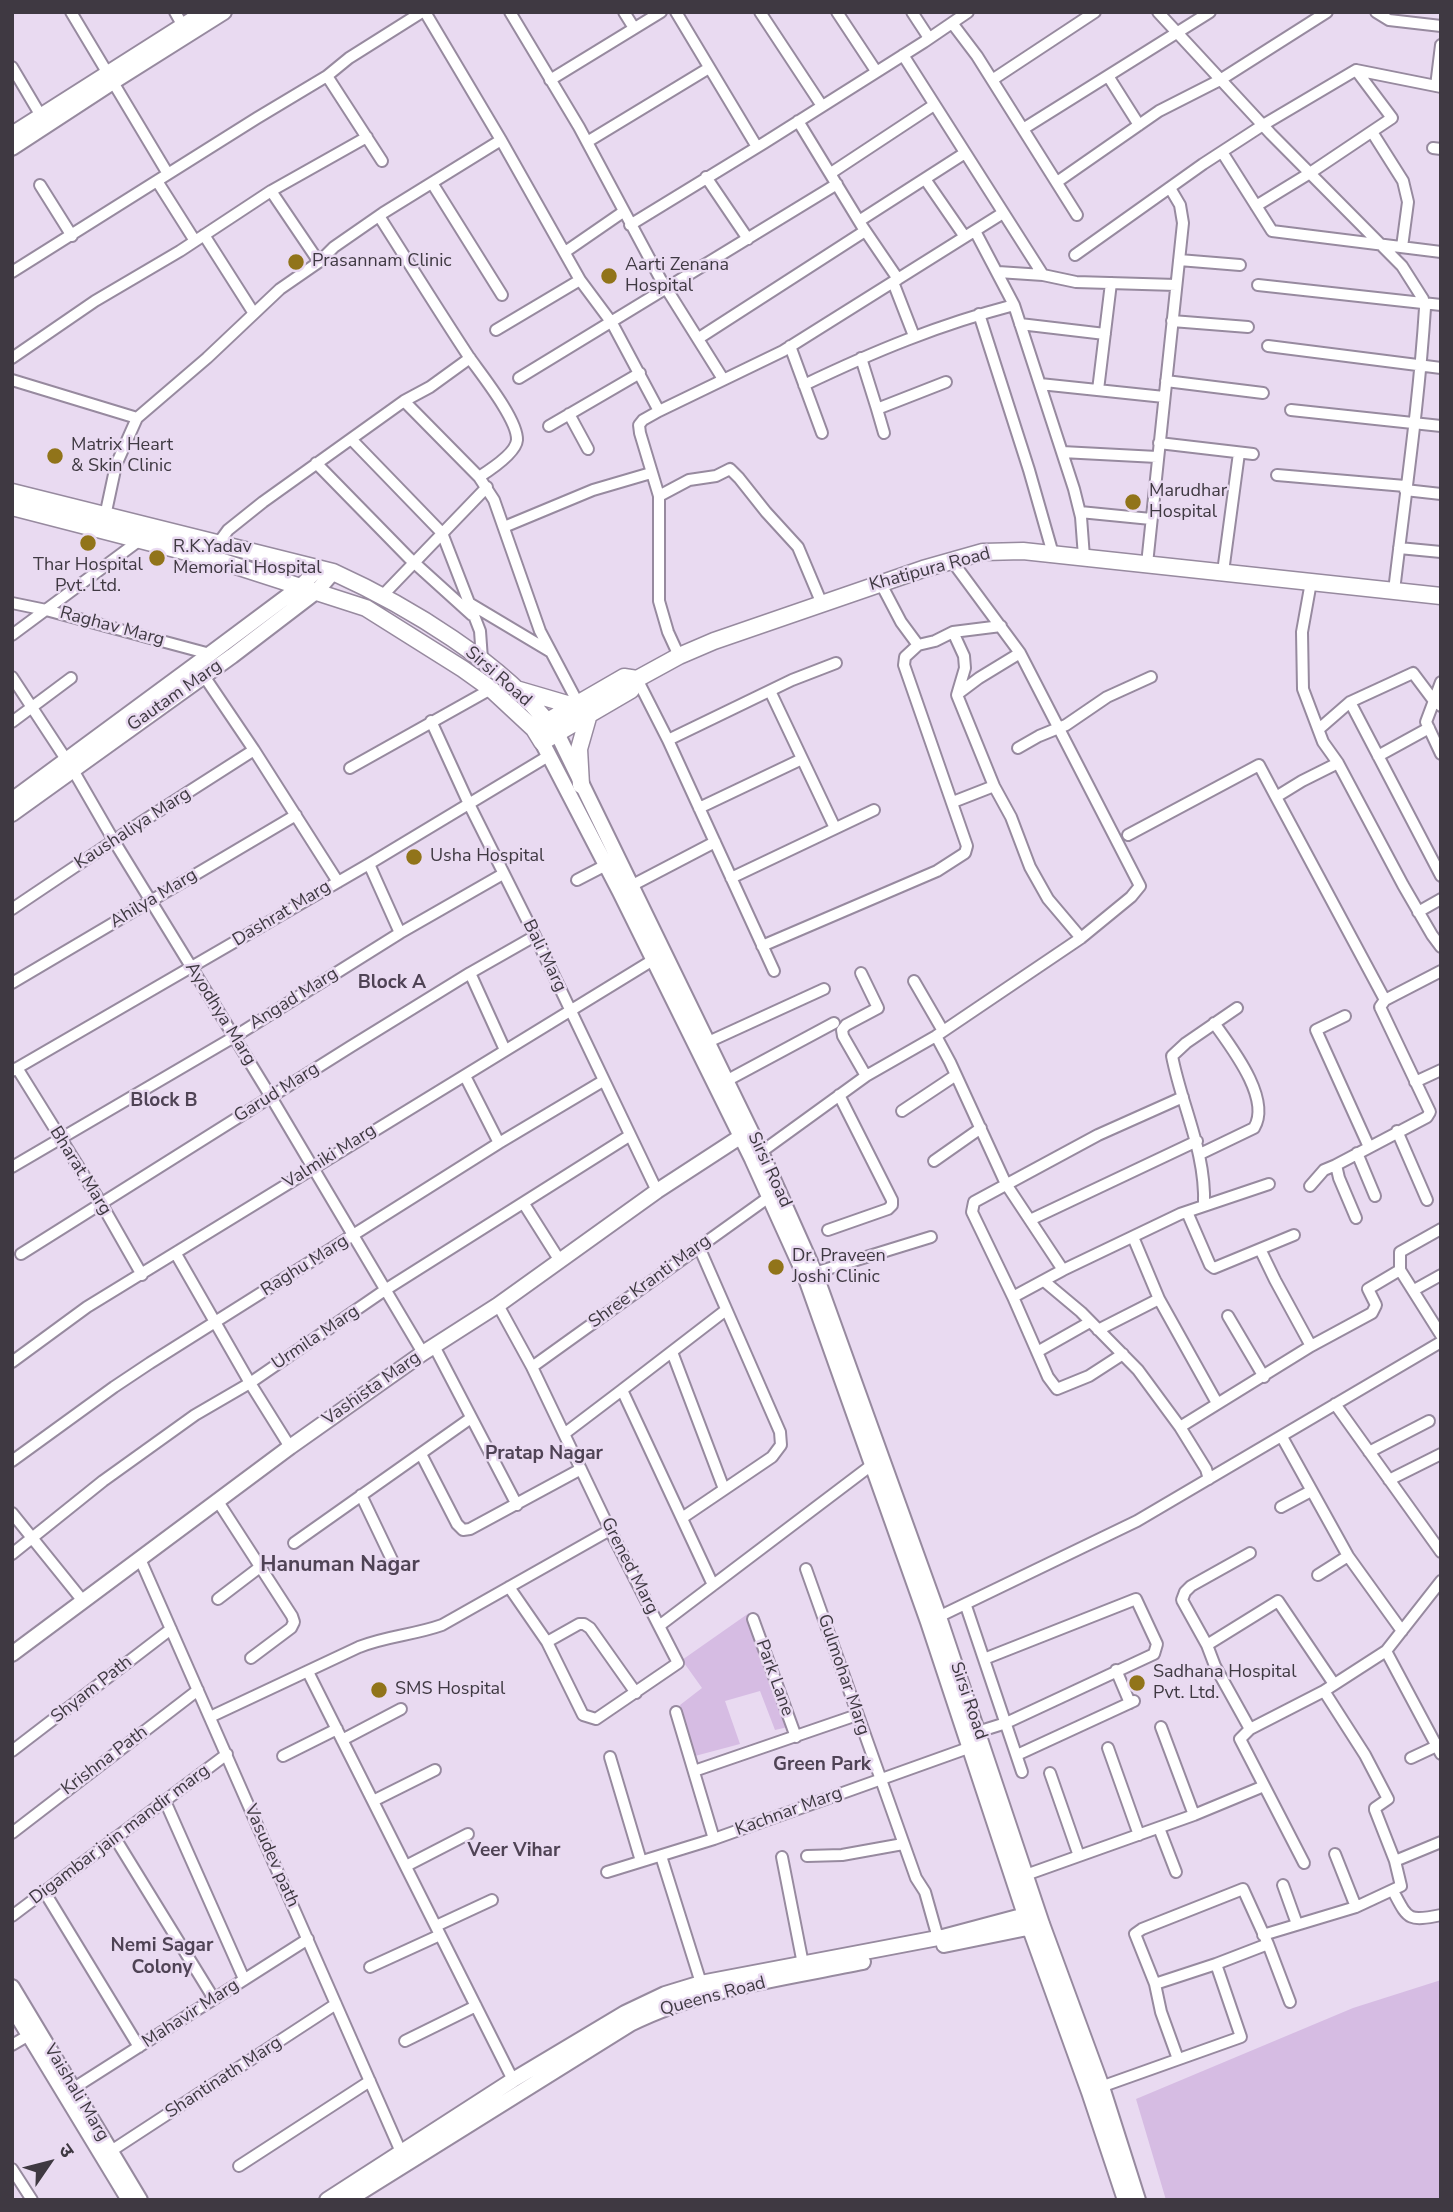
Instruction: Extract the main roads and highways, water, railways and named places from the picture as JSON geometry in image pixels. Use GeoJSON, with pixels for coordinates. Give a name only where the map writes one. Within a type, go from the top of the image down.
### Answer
{"type":"FeatureCollection","features":[{"type":"Feature","properties":{"kind":"main road","name":"Sirsi Road"},"geometry":{"type":"LineString","coordinates":[[12,492],[140,540],[214,559],[366,608],[463,669],[546,736]]}},
{"type":"Feature","properties":{"kind":"main road","name":"Sirsi Road"},"geometry":{"type":"LineString","coordinates":[[12,507],[217,545],[326,571],[383,596],[481,659],[516,689],[546,736]]}},
{"type":"Feature","properties":{"kind":"main road","name":"Khatipura Road"},"geometry":{"type":"LineString","coordinates":[[546,736],[580,708],[631,690],[637,679],[714,641],[880,582],[983,552],[1023,551],[1441,596]]}},
{"type":"Feature","properties":{"kind":"main road"},"geometry":{"type":"LineString","coordinates":[[516,689],[580,708],[581,785]]}},
{"type":"Feature","properties":{"kind":"place","name":"Prasannam Clinic"},"geometry":{"type":"Point","coordinates":[296,262]}},
{"type":"Feature","properties":{"kind":"place","name":"Aarti Zenana Hospital"},"geometry":{"type":"Point","coordinates":[609,276]}},
{"type":"Feature","properties":{"kind":"place","name":"Matrix Heart & Skin Clinic"},"geometry":{"type":"Point","coordinates":[55,456]}},
{"type":"Feature","properties":{"kind":"place","name":"Marudhar Hospital"},"geometry":{"type":"Point","coordinates":[1133,502]}},
{"type":"Feature","properties":{"kind":"place","name":"Thar Hospital Pvt. Ltd."},"geometry":{"type":"Point","coordinates":[88,543]}},
{"type":"Feature","properties":{"kind":"place","name":"R.K.Yadav Memorial Hospital"},"geometry":{"type":"Point","coordinates":[157,558]}},
{"type":"Feature","properties":{"kind":"place","name":"Usha Hospital"},"geometry":{"type":"Point","coordinates":[414,857]}},
{"type":"Feature","properties":{"kind":"place","name":"Dr. Praveen Joshi Clinic"},"geometry":{"type":"Point","coordinates":[776,1267]}},
{"type":"Feature","properties":{"kind":"place","name":"Sadhana Hospital Pvt. Ltd."},"geometry":{"type":"Point","coordinates":[1137,1683]}},
{"type":"Feature","properties":{"kind":"place","name":"SMS Hospital"},"geometry":{"type":"Point","coordinates":[379,1690]}},
{"type":"Feature","properties":{"kind":"district","name":"Block A"},"geometry":{"type":"Point","coordinates":[392,983]}},
{"type":"Feature","properties":{"kind":"district","name":"Block B"},"geometry":{"type":"Point","coordinates":[164,1101]}},
{"type":"Feature","properties":{"kind":"district","name":"Pratap Nagar"},"geometry":{"type":"Point","coordinates":[544,1454]}},
{"type":"Feature","properties":{"kind":"district","name":"Hanuman Nagar"},"geometry":{"type":"Point","coordinates":[340,1566]}},
{"type":"Feature","properties":{"kind":"district","name":"Green Park"},"geometry":{"type":"Point","coordinates":[822,1765]}},
{"type":"Feature","properties":{"kind":"district","name":"Veer Vihar"},"geometry":{"type":"Point","coordinates":[514,1851]}},
{"type":"Feature","properties":{"kind":"district","name":"Nemi Sagar Colony"},"geometry":{"type":"Point","coordinates":[162,1957]}}]}
